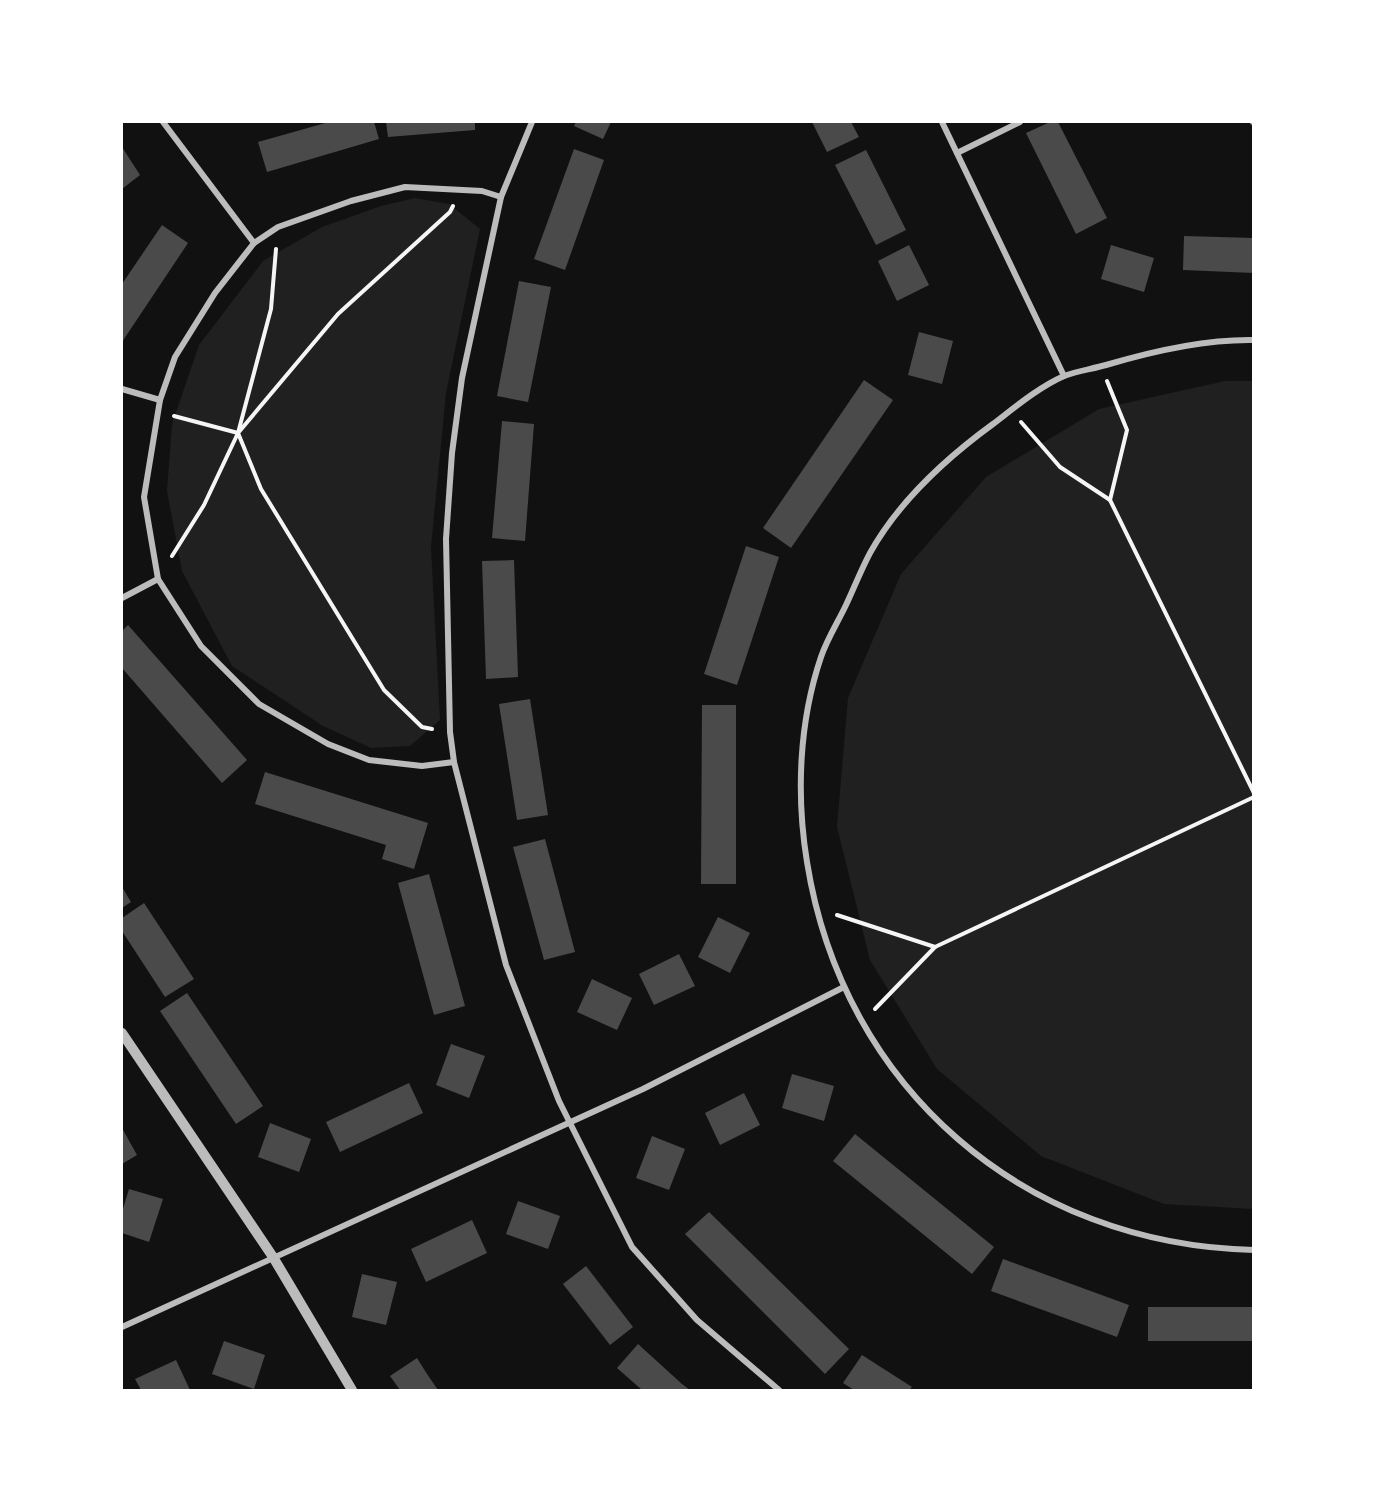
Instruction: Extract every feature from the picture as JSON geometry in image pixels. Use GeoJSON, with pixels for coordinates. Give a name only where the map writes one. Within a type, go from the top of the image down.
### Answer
{"type":"FeatureCollection","features":[{"type":"Feature","properties":{"kind":"street"},"geometry":{"type":"LineString","coordinates":[[163,122],[254,243]]}},
{"type":"Feature","properties":{"kind":"street"},"geometry":{"type":"LineString","coordinates":[[532,122],[501,197],[467,354],[452,453],[446,539],[450,732],[454,762],[506,965],[570,1123],[632,1247],[697,1320],[779,1390]]}},
{"type":"Feature","properties":{"kind":"street"},"geometry":{"type":"LineString","coordinates":[[942,122],[1064,376]]}},
{"type":"Feature","properties":{"kind":"street"},"geometry":{"type":"LineString","coordinates":[[957,153],[1020,122]]}},
{"type":"Feature","properties":{"kind":"street"},"geometry":{"type":"LineString","coordinates":[[454,762],[422,766],[369,760],[328,744],[259,705],[201,646],[158,579],[144,497],[160,400],[175,357],[214,294],[254,243],[278,227],[351,201],[405,188],[462,190],[501,197]]}},
{"type":"Feature","properties":{"kind":"street"},"geometry":{"type":"LineString","coordinates":[[1254,340],[1234,340],[1149,352],[1064,376],[1011,410],[960,448],[915,492],[870,552],[821,656],[806,718],[800,781],[800,822],[814,907],[842,988],[885,1060],[937,1121],[985,1162],[1093,1221],[1153,1239],[1214,1249],[1254,1250]]}},
{"type":"Feature","properties":{"kind":"street"},"geometry":{"type":"LineString","coordinates":[[122,389],[160,400]]}},
{"type":"Feature","properties":{"kind":"street"},"geometry":{"type":"LineString","coordinates":[[122,598],[158,579]]}},
{"type":"Feature","properties":{"kind":"street"},"geometry":{"type":"LineString","coordinates":[[122,1327],[643,1089],[842,988]]}},
{"type":"Feature","properties":{"kind":"street"},"geometry":{"type":"LineString","coordinates":[[122,1033],[273,1257],[352,1390]]}},
{"type":"Feature","properties":{"kind":"path"},"geometry":{"type":"LineString","coordinates":[[238,433],[338,314],[450,212],[462,190]]}},
{"type":"Feature","properties":{"kind":"path"},"geometry":{"type":"LineString","coordinates":[[158,579],[204,505],[238,433],[271,309],[278,227]]}},
{"type":"Feature","properties":{"kind":"path"},"geometry":{"type":"LineString","coordinates":[[1102,366],[1127,430],[1110,500]]}},
{"type":"Feature","properties":{"kind":"path"},"geometry":{"type":"LineString","coordinates":[[861,1023],[935,947],[1254,795],[1110,500],[1060,467],[1011,410]]}},
{"type":"Feature","properties":{"kind":"path"},"geometry":{"type":"LineString","coordinates":[[158,412],[238,433]]}},
{"type":"Feature","properties":{"kind":"path"},"geometry":{"type":"LineString","coordinates":[[238,433],[261,489],[384,690],[422,727],[450,732]]}},
{"type":"Feature","properties":{"kind":"path"},"geometry":{"type":"LineString","coordinates":[[814,907],[935,947]]}},
{"type":"Feature","properties":{"kind":"shaded area"},"geometry":{"type":"Polygon","coordinates":[[[415,198],[449,204],[480,229],[446,393],[431,547],[440,720],[410,746],[371,748],[323,726],[232,666],[182,571],[167,491],[172,424],[199,345],[263,261],[322,227],[381,206],[415,198]]]}},
{"type":"Feature","properties":{"kind":"shaded area"},"geometry":{"type":"Polygon","coordinates":[[[1225,381],[1253,381],[1253,1209],[1164,1204],[1041,1156],[937,1069],[870,960],[837,827],[848,698],[901,574],[986,477],[1099,409],[1225,381]]]}},
{"type":"Feature","properties":{"kind":"building"},"geometry":{"type":"Polygon","coordinates":[[[329,122],[374,122],[379,139],[267,172],[258,142],[329,122]]]}},
{"type":"Feature","properties":{"kind":"building"},"geometry":{"type":"Polygon","coordinates":[[[386,122],[475,122],[475,130],[388,137],[386,122]]]}},
{"type":"Feature","properties":{"kind":"building"},"geometry":{"type":"Polygon","coordinates":[[[576,122],[611,122],[603,139],[574,126],[576,122]]]}},
{"type":"Feature","properties":{"kind":"building"},"geometry":{"type":"Polygon","coordinates":[[[812,122],[851,122],[859,137],[827,152],[812,122]]]}},
{"type":"Feature","properties":{"kind":"building"},"geometry":{"type":"Polygon","coordinates":[[[1050,122],[1058,122],[1107,218],[1076,234],[1026,133],[1050,122]]]}},
{"type":"Feature","properties":{"kind":"building"},"geometry":{"type":"Polygon","coordinates":[[[122,147],[140,175],[122,189],[122,147]]]}},
{"type":"Feature","properties":{"kind":"building"},"geometry":{"type":"Polygon","coordinates":[[[574,149],[604,160],[565,270],[534,259],[574,149]]]}},
{"type":"Feature","properties":{"kind":"building"},"geometry":{"type":"Polygon","coordinates":[[[866,150],[906,230],[876,245],[835,165],[866,150]]]}},
{"type":"Feature","properties":{"kind":"building"},"geometry":{"type":"Polygon","coordinates":[[[162,225],[188,243],[122,342],[122,284],[162,225]]]}},
{"type":"Feature","properties":{"kind":"building"},"geometry":{"type":"Polygon","coordinates":[[[1184,236],[1254,238],[1254,273],[1183,270],[1184,236]]]}},
{"type":"Feature","properties":{"kind":"building"},"geometry":{"type":"Polygon","coordinates":[[[909,245],[929,285],[897,301],[878,261],[909,245]]]}},
{"type":"Feature","properties":{"kind":"building"},"geometry":{"type":"Polygon","coordinates":[[[1111,245],[1154,258],[1144,292],[1101,279],[1111,245]]]}},
{"type":"Feature","properties":{"kind":"building"},"geometry":{"type":"Polygon","coordinates":[[[519,281],[551,287],[528,402],[497,396],[519,281]]]}},
{"type":"Feature","properties":{"kind":"building"},"geometry":{"type":"Polygon","coordinates":[[[919,332],[953,341],[942,384],[908,375],[919,332]]]}},
{"type":"Feature","properties":{"kind":"building"},"geometry":{"type":"Polygon","coordinates":[[[864,380],[893,400],[791,548],[763,528],[864,380]]]}},
{"type":"Feature","properties":{"kind":"building"},"geometry":{"type":"Polygon","coordinates":[[[502,421],[534,424],[525,541],[492,538],[502,421]]]}},
{"type":"Feature","properties":{"kind":"building"},"geometry":{"type":"Polygon","coordinates":[[[746,546],[779,557],[737,685],[704,674],[746,546]]]}},
{"type":"Feature","properties":{"kind":"building"},"geometry":{"type":"Polygon","coordinates":[[[514,560],[518,677],[486,679],[482,561],[514,560]]]}},
{"type":"Feature","properties":{"kind":"building"},"geometry":{"type":"Polygon","coordinates":[[[128,625],[247,760],[222,783],[122,668],[122,631],[128,625]]]}},
{"type":"Feature","properties":{"kind":"building"},"geometry":{"type":"Polygon","coordinates":[[[530,699],[548,815],[517,820],[499,704],[530,699]]]}},
{"type":"Feature","properties":{"kind":"building"},"geometry":{"type":"Polygon","coordinates":[[[702,705],[736,705],[736,884],[701,884],[702,705]]]}},
{"type":"Feature","properties":{"kind":"building"},"geometry":{"type":"Polygon","coordinates":[[[265,772],[428,823],[414,869],[382,859],[386,845],[255,804],[265,772]]]}},
{"type":"Feature","properties":{"kind":"building"},"geometry":{"type":"Polygon","coordinates":[[[545,839],[575,952],[544,960],[513,847],[545,839]]]}},
{"type":"Feature","properties":{"kind":"building"},"geometry":{"type":"Polygon","coordinates":[[[429,874],[465,1006],[434,1015],[398,883],[429,874]]]}},
{"type":"Feature","properties":{"kind":"building"},"geometry":{"type":"Polygon","coordinates":[[[122,887],[131,902],[122,908],[122,887]]]}},
{"type":"Feature","properties":{"kind":"building"},"geometry":{"type":"Polygon","coordinates":[[[144,903],[194,979],[165,997],[122,931],[122,918],[144,903]]]}},
{"type":"Feature","properties":{"kind":"building"},"geometry":{"type":"Polygon","coordinates":[[[718,917],[750,933],[730,973],[698,957],[718,917]]]}},
{"type":"Feature","properties":{"kind":"building"},"geometry":{"type":"Polygon","coordinates":[[[679,954],[695,986],[654,1005],[639,974],[679,954]]]}},
{"type":"Feature","properties":{"kind":"building"},"geometry":{"type":"Polygon","coordinates":[[[592,979],[632,998],[617,1030],[577,1012],[592,979]]]}},
{"type":"Feature","properties":{"kind":"building"},"geometry":{"type":"Polygon","coordinates":[[[187,993],[263,1106],[236,1124],[160,1011],[187,993]]]}},
{"type":"Feature","properties":{"kind":"building"},"geometry":{"type":"Polygon","coordinates":[[[451,1044],[485,1056],[469,1098],[436,1085],[451,1044]]]}},
{"type":"Feature","properties":{"kind":"building"},"geometry":{"type":"Polygon","coordinates":[[[792,1074],[834,1086],[824,1121],[782,1108],[792,1074]]]}},
{"type":"Feature","properties":{"kind":"building"},"geometry":{"type":"Polygon","coordinates":[[[409,1083],[423,1113],[340,1152],[326,1122],[409,1083]]]}},
{"type":"Feature","properties":{"kind":"building"},"geometry":{"type":"Polygon","coordinates":[[[744,1093],[760,1125],[720,1145],[705,1113],[744,1093]]]}},
{"type":"Feature","properties":{"kind":"building"},"geometry":{"type":"Polygon","coordinates":[[[270,1123],[311,1139],[299,1172],[258,1157],[270,1123]]]}},
{"type":"Feature","properties":{"kind":"building"},"geometry":{"type":"Polygon","coordinates":[[[122,1128],[137,1155],[122,1164],[122,1128]]]}},
{"type":"Feature","properties":{"kind":"building"},"geometry":{"type":"Polygon","coordinates":[[[855,1134],[994,1247],[972,1274],[833,1161],[855,1134]]]}},
{"type":"Feature","properties":{"kind":"building"},"geometry":{"type":"Polygon","coordinates":[[[652,1136],[685,1149],[669,1190],[636,1178],[652,1136]]]}},
{"type":"Feature","properties":{"kind":"building"},"geometry":{"type":"Polygon","coordinates":[[[129,1189],[163,1199],[149,1242],[122,1233],[122,1212],[129,1189]]]}},
{"type":"Feature","properties":{"kind":"building"},"geometry":{"type":"Polygon","coordinates":[[[518,1201],[560,1216],[548,1249],[506,1234],[518,1201]]]}},
{"type":"Feature","properties":{"kind":"building"},"geometry":{"type":"Polygon","coordinates":[[[709,1212],[849,1349],[825,1374],[685,1234],[709,1212]]]}},
{"type":"Feature","properties":{"kind":"building"},"geometry":{"type":"Polygon","coordinates":[[[472,1220],[487,1253],[426,1282],[411,1249],[472,1220]]]}},
{"type":"Feature","properties":{"kind":"building"},"geometry":{"type":"Polygon","coordinates":[[[1003,1259],[1129,1305],[1117,1337],[991,1291],[1003,1259]]]}},
{"type":"Feature","properties":{"kind":"building"},"geometry":{"type":"Polygon","coordinates":[[[586,1266],[633,1327],[610,1345],[563,1284],[586,1266]]]}},
{"type":"Feature","properties":{"kind":"building"},"geometry":{"type":"Polygon","coordinates":[[[362,1274],[397,1282],[386,1325],[352,1317],[362,1274]]]}},
{"type":"Feature","properties":{"kind":"building"},"geometry":{"type":"Polygon","coordinates":[[[1148,1307],[1254,1307],[1254,1341],[1148,1341],[1148,1307]]]}},
{"type":"Feature","properties":{"kind":"building"},"geometry":{"type":"Polygon","coordinates":[[[224,1341],[265,1355],[254,1389],[212,1374],[224,1341]]]}},
{"type":"Feature","properties":{"kind":"building"},"geometry":{"type":"Polygon","coordinates":[[[638,1344],[690,1390],[642,1390],[617,1368],[638,1344]]]}},
{"type":"Feature","properties":{"kind":"building"},"geometry":{"type":"Polygon","coordinates":[[[862,1355],[912,1387],[909,1390],[854,1390],[843,1383],[862,1355]]]}},
{"type":"Feature","properties":{"kind":"building"},"geometry":{"type":"Polygon","coordinates":[[[417,1358],[438,1390],[400,1390],[390,1376],[417,1358]]]}},
{"type":"Feature","properties":{"kind":"building"},"geometry":{"type":"Polygon","coordinates":[[[176,1360],[190,1390],[141,1390],[135,1379],[176,1360]]]}}]}
